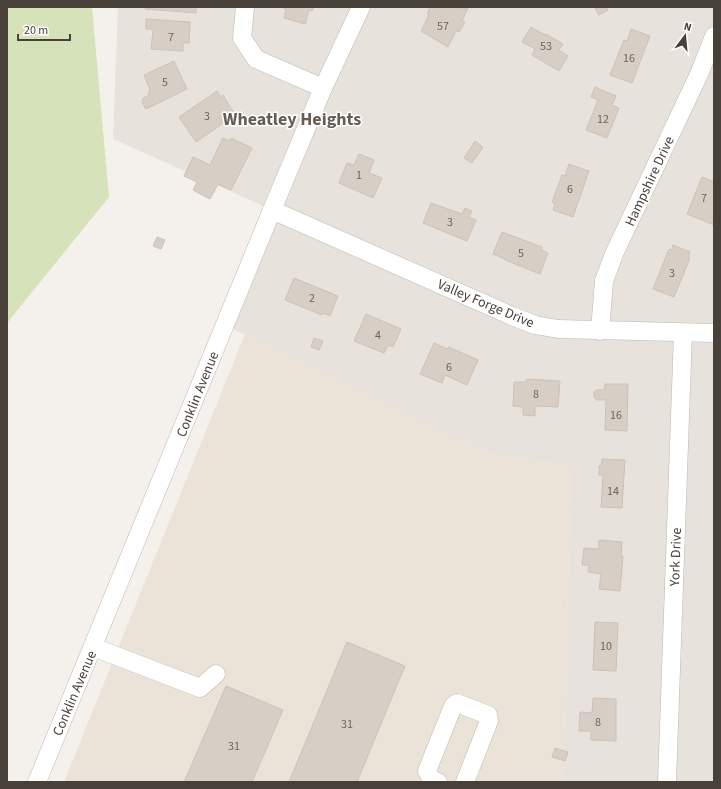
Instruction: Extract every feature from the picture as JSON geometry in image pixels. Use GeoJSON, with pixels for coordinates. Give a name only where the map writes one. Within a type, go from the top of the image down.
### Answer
{"type":"FeatureCollection","features":[{"type":"Feature","properties":{"kind":"street"},"geometry":{"type":"LineString","coordinates":[[245,7],[242,38],[256,59],[323,88]]}},
{"type":"Feature","properties":{"kind":"street","name":"Conklin Avenue"},"geometry":{"type":"LineString","coordinates":[[37,782],[323,88],[361,7]]}},
{"type":"Feature","properties":{"kind":"street","name":"Hampshire Drive"},"geometry":{"type":"LineString","coordinates":[[600,331],[604,281],[614,254],[700,72],[714,36]]}},
{"type":"Feature","properties":{"kind":"street","name":"Valley Forge Drive"},"geometry":{"type":"LineString","coordinates":[[272,210],[535,325],[600,331],[714,334]]}},
{"type":"Feature","properties":{"kind":"street","name":"York Drive"},"geometry":{"type":"LineString","coordinates":[[667,782],[683,333]]}},
{"type":"Feature","properties":{"kind":"street"},"geometry":{"type":"LineString","coordinates":[[93,647],[200,688],[216,674]]}},
{"type":"Feature","properties":{"kind":"street"},"geometry":{"type":"LineString","coordinates":[[434,781],[427,771],[453,706],[457,703],[488,715],[489,721],[465,782]]}},
{"type":"Feature","properties":{"kind":"shaded area"},"geometry":{"type":"Polygon","coordinates":[[[118,7],[714,7],[714,782],[563,782],[571,467],[486,452],[225,325],[272,210],[113,139],[118,7]]]}},
{"type":"Feature","properties":{"kind":"shaded area"},"geometry":{"type":"Polygon","coordinates":[[[245,334],[486,452],[571,467],[563,782],[64,782],[245,334]]]}},
{"type":"Feature","properties":{"kind":"green space"},"geometry":{"type":"Polygon","coordinates":[[[7,7],[92,7],[109,197],[7,323],[7,7]]]}},
{"type":"Feature","properties":{"kind":"building"},"geometry":{"type":"Polygon","coordinates":[[[146,7],[196,7],[196,13],[145,9],[146,7]]]}},
{"type":"Feature","properties":{"kind":"building"},"geometry":{"type":"Polygon","coordinates":[[[281,7],[314,7],[312,11],[309,10],[305,24],[284,18],[286,9],[281,7]]]}},
{"type":"Feature","properties":{"kind":"building"},"geometry":{"type":"Polygon","coordinates":[[[430,7],[468,8],[462,21],[465,22],[459,32],[456,31],[448,47],[421,31],[429,15],[427,14],[430,7]]]}},
{"type":"Feature","properties":{"kind":"building"},"geometry":{"type":"Polygon","coordinates":[[[607,7],[608,10],[599,15],[595,8],[607,7]]]}},
{"type":"Feature","properties":{"kind":"building"},"geometry":{"type":"Polygon","coordinates":[[[146,19],[190,22],[189,43],[183,43],[183,51],[151,49],[153,31],[151,29],[146,29],[146,19]]]}},
{"type":"Feature","properties":{"kind":"building"},"geometry":{"type":"Polygon","coordinates":[[[531,27],[563,44],[559,50],[568,56],[559,71],[532,55],[535,49],[522,42],[531,27]]]}},
{"type":"Feature","properties":{"kind":"building"},"geometry":{"type":"Polygon","coordinates":[[[631,29],[650,36],[632,83],[610,75],[624,40],[627,41],[631,29]]]}},
{"type":"Feature","properties":{"kind":"building"},"geometry":{"type":"Polygon","coordinates":[[[174,61],[187,89],[146,109],[142,102],[143,98],[148,96],[150,89],[144,75],[174,61]]]}},
{"type":"Feature","properties":{"kind":"building"},"geometry":{"type":"Polygon","coordinates":[[[595,87],[616,96],[612,105],[619,108],[607,138],[586,130],[598,100],[591,97],[595,87]]]}},
{"type":"Feature","properties":{"kind":"building"},"geometry":{"type":"Polygon","coordinates":[[[217,91],[221,97],[223,95],[235,115],[196,142],[179,117],[217,91]]]}},
{"type":"Feature","properties":{"kind":"building"},"geometry":{"type":"Polygon","coordinates":[[[223,138],[230,141],[231,138],[252,148],[231,190],[218,184],[210,199],[193,190],[197,182],[184,176],[193,157],[210,165],[223,138]]]}},
{"type":"Feature","properties":{"kind":"building"},"geometry":{"type":"Polygon","coordinates":[[[475,141],[483,147],[472,163],[464,158],[475,141]]]}},
{"type":"Feature","properties":{"kind":"building"},"geometry":{"type":"Polygon","coordinates":[[[359,154],[374,160],[369,173],[382,178],[373,198],[339,183],[347,163],[354,165],[359,154]]]}},
{"type":"Feature","properties":{"kind":"building"},"geometry":{"type":"Polygon","coordinates":[[[569,164],[589,171],[573,217],[553,210],[555,203],[552,202],[562,175],[565,176],[569,164]]]}},
{"type":"Feature","properties":{"kind":"building"},"geometry":{"type":"Polygon","coordinates":[[[702,177],[714,182],[714,225],[687,214],[702,177]]]}},
{"type":"Feature","properties":{"kind":"building"},"geometry":{"type":"Polygon","coordinates":[[[431,203],[462,214],[465,208],[472,211],[469,217],[476,220],[467,241],[423,223],[431,203]]]}},
{"type":"Feature","properties":{"kind":"building"},"geometry":{"type":"Polygon","coordinates":[[[502,232],[542,247],[541,250],[548,253],[540,274],[493,254],[502,232]]]}},
{"type":"Feature","properties":{"kind":"building"},"geometry":{"type":"Polygon","coordinates":[[[157,237],[165,240],[161,249],[153,246],[157,237]]]}},
{"type":"Feature","properties":{"kind":"building"},"geometry":{"type":"Polygon","coordinates":[[[673,245],[690,252],[688,257],[690,258],[674,297],[653,289],[669,249],[672,250],[673,245]]]}},
{"type":"Feature","properties":{"kind":"building"},"geometry":{"type":"Polygon","coordinates":[[[294,278],[338,296],[330,316],[324,313],[322,315],[285,300],[294,278]]]}},
{"type":"Feature","properties":{"kind":"building"},"geometry":{"type":"Polygon","coordinates":[[[366,314],[401,329],[393,347],[388,345],[384,353],[354,341],[366,314]]]}},
{"type":"Feature","properties":{"kind":"building"},"geometry":{"type":"Polygon","coordinates":[[[314,338],[323,341],[319,350],[311,347],[314,338]]]}},
{"type":"Feature","properties":{"kind":"building"},"geometry":{"type":"Polygon","coordinates":[[[434,343],[447,349],[449,347],[478,360],[467,385],[445,375],[442,383],[420,374],[434,343]]]}},
{"type":"Feature","properties":{"kind":"building"},"geometry":{"type":"Polygon","coordinates":[[[527,379],[560,381],[558,407],[535,406],[535,416],[523,415],[523,407],[513,406],[514,382],[526,382],[527,379]]]}},
{"type":"Feature","properties":{"kind":"building"},"geometry":{"type":"Polygon","coordinates":[[[605,384],[628,384],[627,431],[605,430],[606,400],[597,400],[594,397],[594,392],[596,390],[604,390],[605,384]]]}},
{"type":"Feature","properties":{"kind":"building"},"geometry":{"type":"Polygon","coordinates":[[[602,459],[625,460],[622,508],[601,507],[603,475],[599,475],[599,466],[601,466],[602,459]]]}},
{"type":"Feature","properties":{"kind":"building"},"geometry":{"type":"Polygon","coordinates":[[[599,540],[622,542],[621,556],[623,556],[620,591],[599,589],[601,574],[588,572],[589,565],[582,565],[584,548],[599,549],[599,540]]]}},
{"type":"Feature","properties":{"kind":"building"},"geometry":{"type":"Polygon","coordinates":[[[595,622],[618,623],[616,671],[593,670],[595,622]]]}},
{"type":"Feature","properties":{"kind":"building"},"geometry":{"type":"Polygon","coordinates":[[[347,642],[405,666],[357,782],[289,782],[347,642]]]}},
{"type":"Feature","properties":{"kind":"building"},"geometry":{"type":"Polygon","coordinates":[[[226,686],[283,710],[252,782],[184,782],[226,686]]]}},
{"type":"Feature","properties":{"kind":"building"},"geometry":{"type":"Polygon","coordinates":[[[593,698],[616,699],[616,741],[591,740],[591,731],[579,731],[580,712],[592,713],[593,698]]]}},
{"type":"Feature","properties":{"kind":"building"},"geometry":{"type":"Polygon","coordinates":[[[555,748],[568,752],[565,761],[552,757],[555,748]]]}},
{"type":"Feature","properties":{"kind":"district","name":"Wheatley Heights"},"geometry":{"type":"Point","coordinates":[292,119]}}]}
